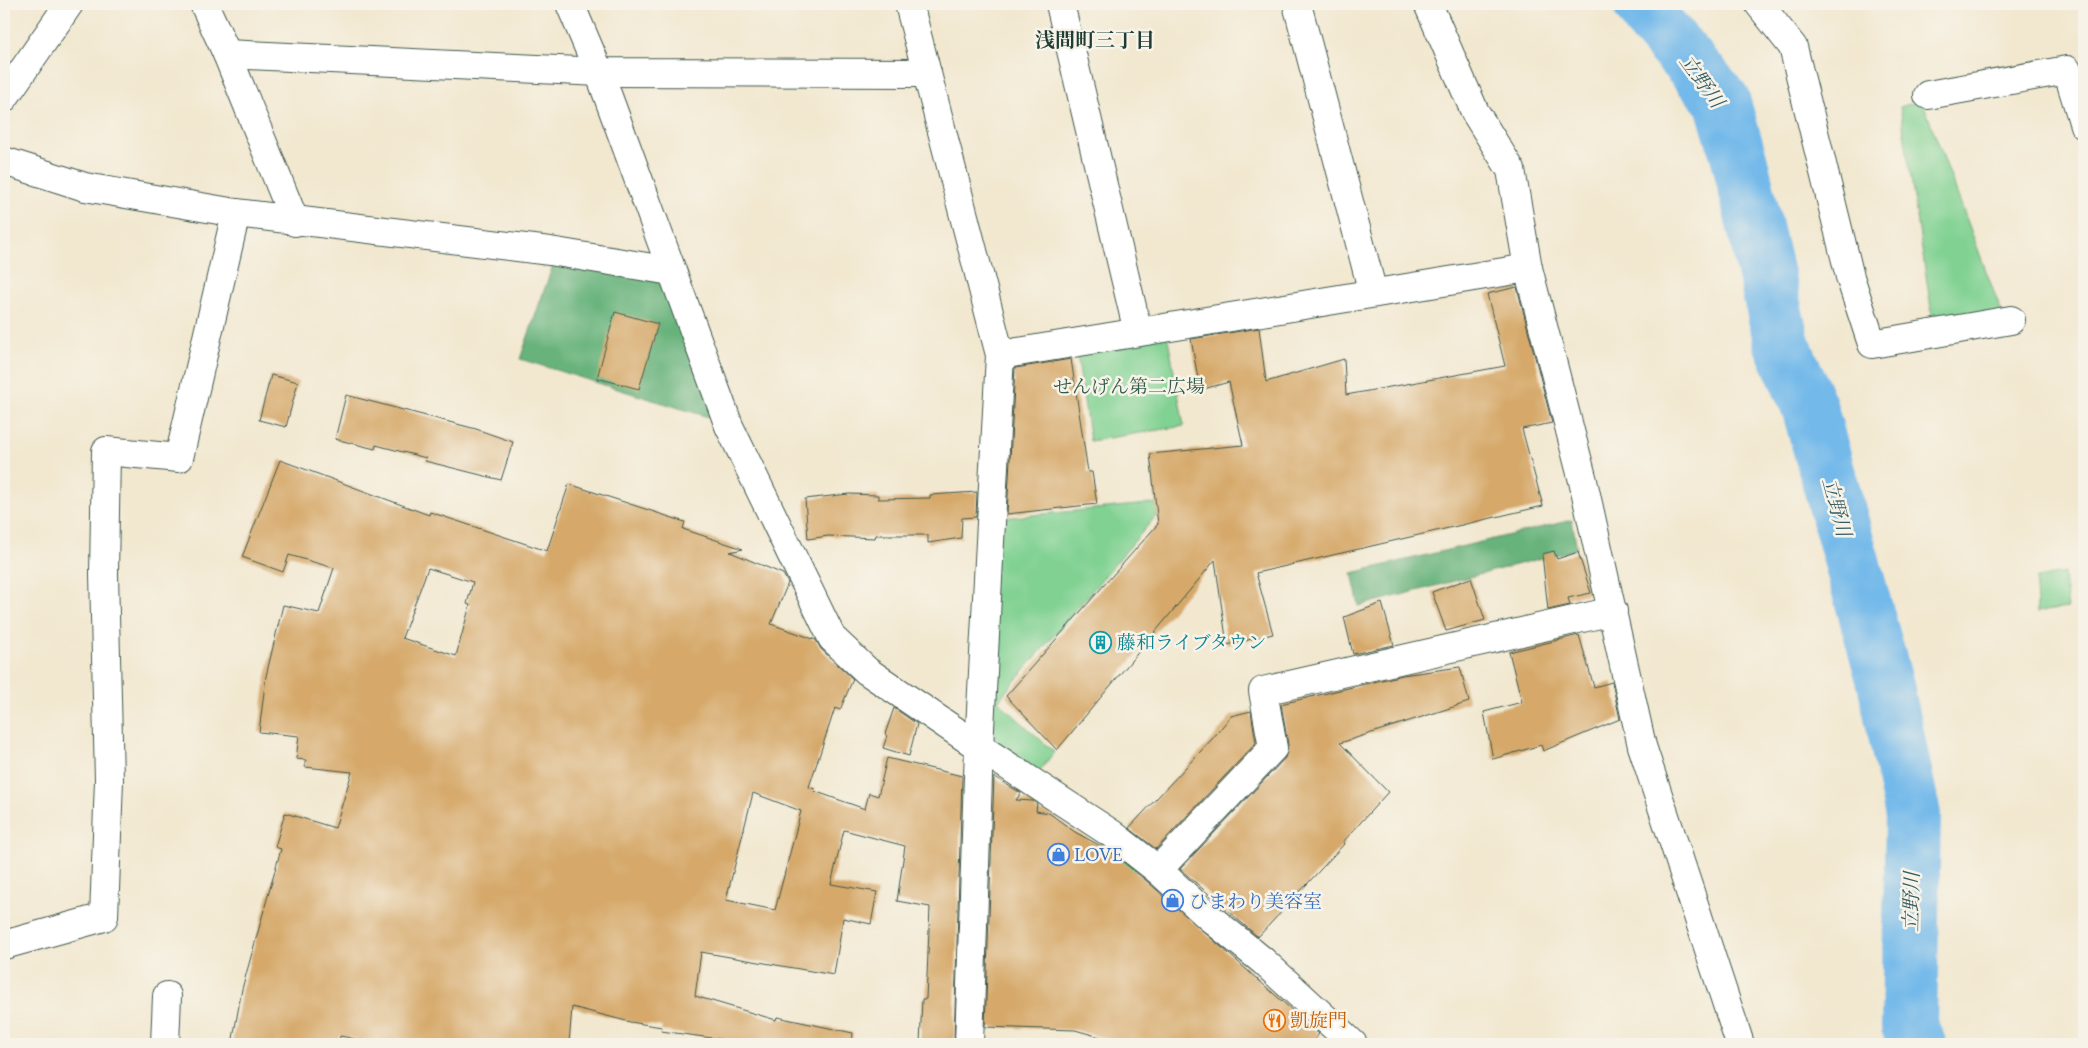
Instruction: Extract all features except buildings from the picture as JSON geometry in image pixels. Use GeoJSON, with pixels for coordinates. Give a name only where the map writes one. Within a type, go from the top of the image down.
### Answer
{"type":"FeatureCollection","features":[{"type":"Feature","properties":{"kind":"street"},"geometry":{"type":"LineString","coordinates":[[4,98],[69,4]]}},
{"type":"Feature","properties":{"kind":"street"},"geometry":{"type":"LineString","coordinates":[[204,4],[227,54],[294,222]]}},
{"type":"Feature","properties":{"kind":"street"},"geometry":{"type":"LineString","coordinates":[[570,4],[599,72],[729,426],[766,499],[787,550],[832,638],[868,671],[979,747],[1098,823],[1158,870],[1209,917],[1263,961],[1353,1044]]}},
{"type":"Feature","properties":{"kind":"street"},"geometry":{"type":"LineString","coordinates":[[909,4],[1000,355],[979,747],[969,1044]]}},
{"type":"Feature","properties":{"kind":"street"},"geometry":{"type":"LineString","coordinates":[[1060,4],[1138,332]]}},
{"type":"Feature","properties":{"kind":"street"},"geometry":{"type":"LineString","coordinates":[[1296,4],[1373,293]]}},
{"type":"Feature","properties":{"kind":"street"},"geometry":{"type":"LineString","coordinates":[[1428,4],[1475,112],[1511,170],[1528,268],[1583,481],[1642,746],[1740,1044]]}},
{"type":"Feature","properties":{"kind":"street"},"geometry":{"type":"LineString","coordinates":[[1759,4],[1793,47],[1850,277],[1872,344],[2011,320]]}},
{"type":"Feature","properties":{"kind":"street"},"geometry":{"type":"LineString","coordinates":[[227,54],[599,72],[927,73]]}},
{"type":"Feature","properties":{"kind":"street"},"geometry":{"type":"LineString","coordinates":[[1928,95],[2067,70],[2084,126]]}},
{"type":"Feature","properties":{"kind":"street"},"geometry":{"type":"LineString","coordinates":[[4,161],[85,187],[236,214],[550,251],[671,271]]}},
{"type":"Feature","properties":{"kind":"street"},"geometry":{"type":"LineString","coordinates":[[4,945],[104,917],[109,780],[104,574],[106,452],[179,458],[236,214]]}},
{"type":"Feature","properties":{"kind":"street"},"geometry":{"type":"LineString","coordinates":[[1000,355],[1528,268]]}},
{"type":"Feature","properties":{"kind":"street"},"geometry":{"type":"LineString","coordinates":[[1158,870],[1273,748],[1263,691],[1613,611]]}},
{"type":"Feature","properties":{"kind":"street"},"geometry":{"type":"LineString","coordinates":[[165,1044],[167,996]]}},
{"type":"Feature","properties":{"kind":"green space"},"geometry":{"type":"Polygon","coordinates":[[[1922,100],[2003,316],[1934,328],[1900,107],[1922,100]]]}},
{"type":"Feature","properties":{"kind":"green space"},"geometry":{"type":"Polygon","coordinates":[[[555,259],[662,281],[718,420],[520,359],[555,259]]]}},
{"type":"Feature","properties":{"kind":"green space","name":"せんげん第二広場"},"geometry":{"type":"Polygon","coordinates":[[[1167,333],[1184,426],[1090,441],[1076,347],[1167,333]]]}},
{"type":"Feature","properties":{"kind":"green space"},"geometry":{"type":"Polygon","coordinates":[[[1168,502],[998,701],[1054,752],[1037,775],[1141,863],[1119,892],[1090,874],[1106,834],[979,747],[991,519],[1168,502]]]}},
{"type":"Feature","properties":{"kind":"green space"},"geometry":{"type":"Polygon","coordinates":[[[1572,520],[1577,549],[1359,606],[1352,573],[1572,520]]]}},
{"type":"Feature","properties":{"kind":"green space"},"geometry":{"type":"Polygon","coordinates":[[[2064,573],[2068,608],[2037,612],[2036,578],[2064,573]]]}},
{"type":"Feature","properties":{"kind":"waterway","name":"立野川"},"geometry":{"type":"LineString","coordinates":[[1641,4],[1649,16],[1722,100],[1740,162],[1782,344],[1809,406],[1885,682],[1913,815],[1909,1026],[1918,1044]]}},
{"type":"Feature","properties":{"kind":"place","name":"藤和ライブタウン"},"geometry":{"type":"Point","coordinates":[1101,642]}},
{"type":"Feature","properties":{"kind":"place","name":"LOVE"},"geometry":{"type":"Point","coordinates":[1058,854]}},
{"type":"Feature","properties":{"kind":"place","name":"ひまわり美容室"},"geometry":{"type":"Point","coordinates":[1173,901]}},
{"type":"Feature","properties":{"kind":"place","name":"凱旋門"},"geometry":{"type":"Point","coordinates":[1274,1020]}},
{"type":"Feature","properties":{"kind":"district","name":"浅間町三丁目"},"geometry":{"type":"Point","coordinates":[1095,40]}}]}
